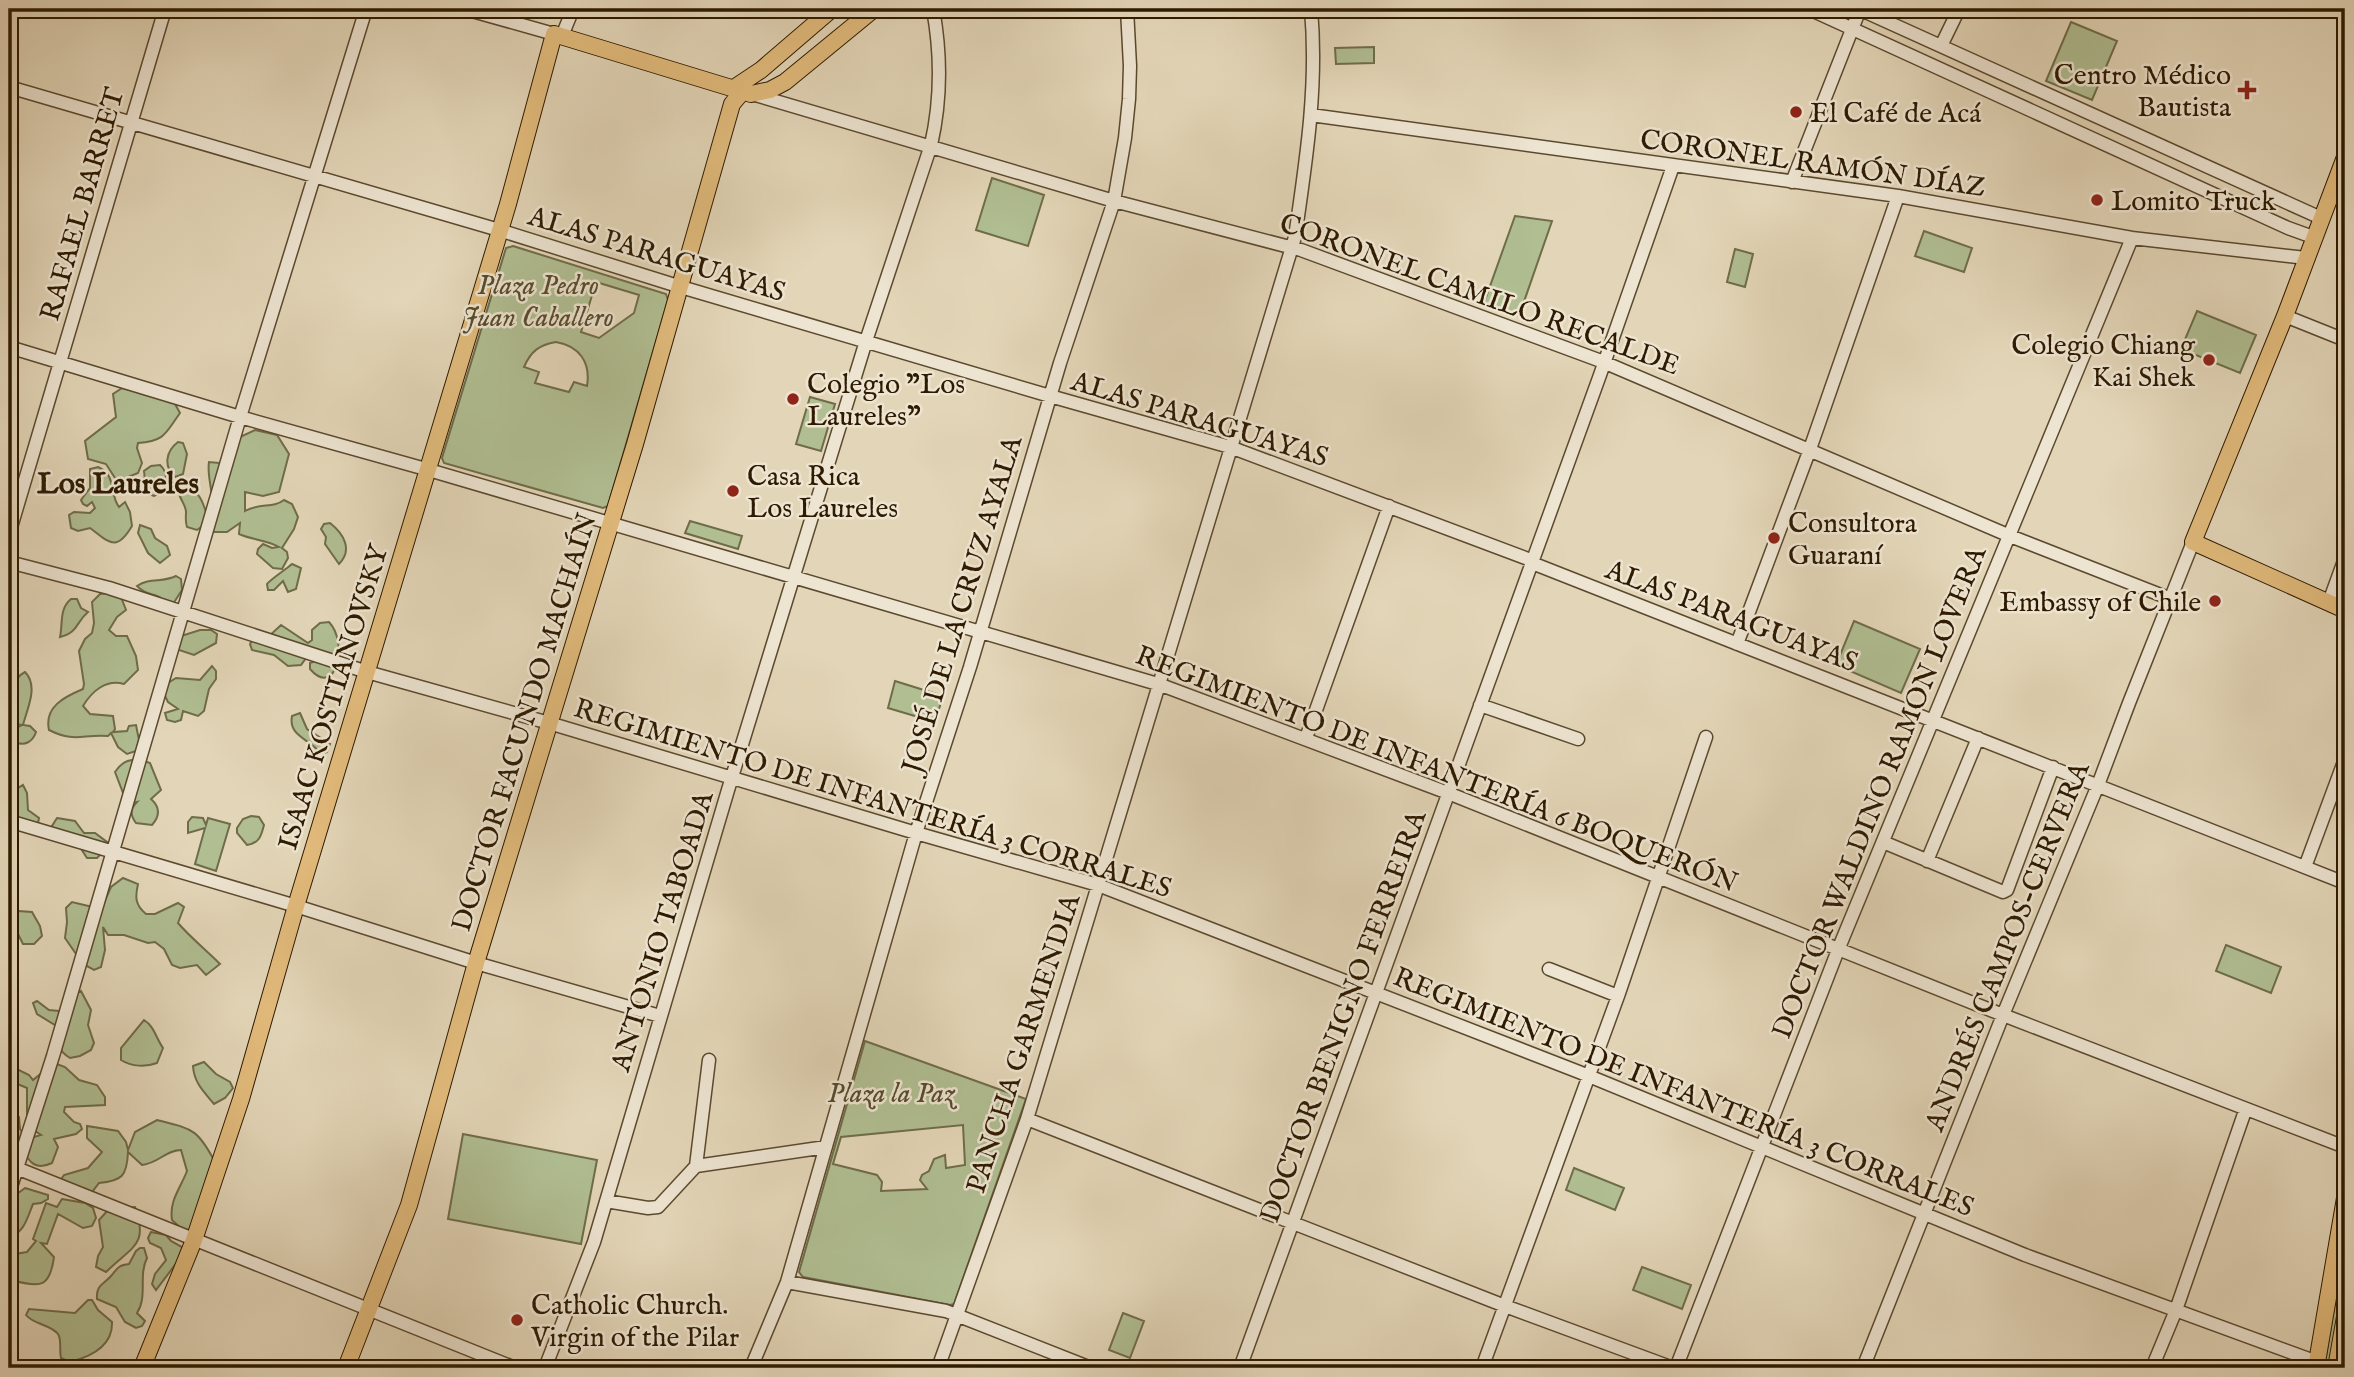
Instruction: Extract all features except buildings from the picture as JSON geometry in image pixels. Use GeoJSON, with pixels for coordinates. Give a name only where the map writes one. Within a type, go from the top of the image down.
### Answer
{"type":"FeatureCollection","features":[{"type":"Feature","properties":{"kind":"main road","name":"DOCTOR FACUNDO MACHAÍN"},"geometry":{"type":"LineString","coordinates":[[346,1368],[409,1205],[476,963],[611,523],[732,104],[761,70],[832,9]]}},
{"type":"Feature","properties":{"kind":"main road"},"geometry":{"type":"LineString","coordinates":[[743,91],[770,90],[785,82],[874,9]]}},
{"type":"Feature","properties":{"kind":"main road","name":"CORONEL CAMILO RECALDE"},"geometry":{"type":"LineString","coordinates":[[558,35],[743,91]]}},
{"type":"Feature","properties":{"kind":"main road","name":"ISAAC KOSTIANOVSKY"},"geometry":{"type":"LineString","coordinates":[[142,1368],[194,1240],[241,1099],[296,906],[558,35]]}},
{"type":"Feature","properties":{"kind":"main road"},"geometry":{"type":"LineString","coordinates":[[2345,157],[2285,316],[2193,542],[2345,610]]}},
{"type":"Feature","properties":{"kind":"main road"},"geometry":{"type":"LineString","coordinates":[[2317,1365],[2345,1198]]}},
{"type":"Feature","properties":{"kind":"main road"},"geometry":{"type":"LineString","coordinates":[[2336,1368],[2345,1317]]}},
{"type":"Feature","properties":{"kind":"street","name":"RAFAEL BARRET"},"geometry":{"type":"LineString","coordinates":[[9,534],[165,9]]}},
{"type":"Feature","properties":{"kind":"street"},"geometry":{"type":"LineString","coordinates":[[9,1193],[14,1167],[112,852],[312,177],[366,9]]}},
{"type":"Feature","properties":{"kind":"street","name":"CORONEL CAMILO RECALDE"},"geometry":{"type":"LineString","coordinates":[[465,9],[558,35]]}},
{"type":"Feature","properties":{"kind":"street"},"geometry":{"type":"LineString","coordinates":[[558,35],[573,9]]}},
{"type":"Feature","properties":{"kind":"street","name":"ANTONIO TABOADA"},"geometry":{"type":"LineString","coordinates":[[545,1368],[589,1260],[660,1016],[866,341],[931,145],[938,59],[933,9]]}},
{"type":"Feature","properties":{"kind":"street","name":"JOSÉ DE LA CRUZ AYALA"},"geometry":{"type":"LineString","coordinates":[[751,1368],[787,1282],[916,833],[1050,396],[1114,201],[1129,99],[1127,9]]}},
{"type":"Feature","properties":{"kind":"street","name":"PANCHA GARMENDIA"},"geometry":{"type":"LineString","coordinates":[[938,1368],[1027,1119],[1292,247],[1311,115],[1314,66],[1311,9]]}},
{"type":"Feature","properties":{"kind":"street"},"geometry":{"type":"LineString","coordinates":[[1809,9],[2313,237]]}},
{"type":"Feature","properties":{"kind":"street"},"geometry":{"type":"LineString","coordinates":[[1792,182],[1859,9],[2321,218]]}},
{"type":"Feature","properties":{"kind":"street"},"geometry":{"type":"LineString","coordinates":[[1941,46],[1959,9]]}},
{"type":"Feature","properties":{"kind":"street"},"geometry":{"type":"LineString","coordinates":[[2017,104],[2027,85]]}},
{"type":"Feature","properties":{"kind":"street","name":"ALAS PARAGUAYAS"},"geometry":{"type":"LineString","coordinates":[[9,87],[1230,447],[1528,559],[1532,563],[2345,883]]}},
{"type":"Feature","properties":{"kind":"street","name":"CORONEL CAMILO RECALDE"},"geometry":{"type":"LineString","coordinates":[[743,91],[1114,201],[1292,247],[1604,363],[2010,536],[2171,599]]}},
{"type":"Feature","properties":{"kind":"street","name":"CORONEL RAMÓN DÍAZ"},"geometry":{"type":"LineString","coordinates":[[1311,115],[1898,197],[2132,238],[2306,258]]}},
{"type":"Feature","properties":{"kind":"street"},"geometry":{"type":"LineString","coordinates":[[2154,167],[2164,147]]}},
{"type":"Feature","properties":{"kind":"street","name":"DOCTOR BENIGNO FERREIRA"},"geometry":{"type":"LineString","coordinates":[[1240,1368],[1673,166]]}},
{"type":"Feature","properties":{"kind":"street"},"geometry":{"type":"LineString","coordinates":[[1737,644],[1810,449],[1898,197]]}},
{"type":"Feature","properties":{"kind":"street","name":"DOCTOR WALDINO RAMON LOVERA"},"geometry":{"type":"LineString","coordinates":[[1675,1368],[1838,950],[2132,238]]}},
{"type":"Feature","properties":{"kind":"street"},"geometry":{"type":"LineString","coordinates":[[2285,316],[2345,340]]}},
{"type":"Feature","properties":{"kind":"street","name":"REGIMIENTO DE INFANTERÍA 6 BOQUERÓN"},"geometry":{"type":"LineString","coordinates":[[9,347],[240,417],[427,469],[1161,685],[1448,793],[2003,1016],[2245,1111],[2345,1147]]}},
{"type":"Feature","properties":{"kind":"street"},"geometry":{"type":"LineString","coordinates":[[1306,738],[1389,506]]}},
{"type":"Feature","properties":{"kind":"street","name":"ANDRÉS CAMPOS-CERVERA"},"geometry":{"type":"LineString","coordinates":[[1863,1368],[2193,542]]}},
{"type":"Feature","properties":{"kind":"street"},"geometry":{"type":"LineString","coordinates":[[2329,602],[2345,558]]}},
{"type":"Feature","properties":{"kind":"street","name":"REGIMIENTO DE INFANTERÍA 3 CORRALES"},"geometry":{"type":"LineString","coordinates":[[9,562],[109,588],[367,672],[1098,885],[1590,1076],[2025,1255],[2317,1365]]}},
{"type":"Feature","properties":{"kind":"street"},"geometry":{"type":"LineString","coordinates":[[1480,705],[1578,739]]}},
{"type":"Feature","properties":{"kind":"street"},"geometry":{"type":"LineString","coordinates":[[1482,1368],[1590,1076],[1706,737]]}},
{"type":"Feature","properties":{"kind":"street"},"geometry":{"type":"LineString","coordinates":[[1927,861],[1978,738]]}},
{"type":"Feature","properties":{"kind":"street"},"geometry":{"type":"LineString","coordinates":[[2305,867],[2345,760]]}},
{"type":"Feature","properties":{"kind":"street"},"geometry":{"type":"LineString","coordinates":[[1883,842],[1999,892],[2007,890],[2053,767]]}},
{"type":"Feature","properties":{"kind":"street"},"geometry":{"type":"LineString","coordinates":[[9,821],[660,1016]]}},
{"type":"Feature","properties":{"kind":"street"},"geometry":{"type":"LineString","coordinates":[[1549,969],[1618,996]]}},
{"type":"Feature","properties":{"kind":"street"},"geometry":{"type":"LineString","coordinates":[[606,1201],[648,1208],[658,1207],[696,1166],[709,1060]]}},
{"type":"Feature","properties":{"kind":"street"},"geometry":{"type":"LineString","coordinates":[[2152,1368],[2176,1310],[2245,1111]]}},
{"type":"Feature","properties":{"kind":"street"},"geometry":{"type":"LineString","coordinates":[[1027,1119],[1505,1306],[1675,1368]]}},
{"type":"Feature","properties":{"kind":"street"},"geometry":{"type":"LineString","coordinates":[[696,1166],[826,1147]]}},
{"type":"Feature","properties":{"kind":"street"},"geometry":{"type":"LineString","coordinates":[[14,1167],[515,1368]]}},
{"type":"Feature","properties":{"kind":"street"},"geometry":{"type":"LineString","coordinates":[[787,1282],[957,1315],[1090,1368]]}},
{"type":"Feature","properties":{"kind":"green space"},"geometry":{"type":"Polygon","coordinates":[[[2071,22],[2117,41],[2092,100],[2046,81],[2071,22]]]}},
{"type":"Feature","properties":{"kind":"green space"},"geometry":{"type":"Polygon","coordinates":[[[1374,47],[1374,63],[1336,64],[1335,48],[1374,47]]]}},
{"type":"Feature","properties":{"kind":"green space"},"geometry":{"type":"Polygon","coordinates":[[[992,178],[1044,195],[1028,246],[976,230],[992,178]]]}},
{"type":"Feature","properties":{"kind":"green space"},"geometry":{"type":"Polygon","coordinates":[[[1515,216],[1552,221],[1519,316],[1484,303],[1515,216]]]}},
{"type":"Feature","properties":{"kind":"green space"},"geometry":{"type":"Polygon","coordinates":[[[1924,231],[1972,248],[1964,272],[1915,256],[1924,231]]]}},
{"type":"Feature","properties":{"kind":"green space","name":"Plaza Pedro Juan Caballero"},"geometry":{"type":"Polygon","coordinates":[[[513,246],[666,294],[668,300],[608,506],[603,508],[444,463],[442,458],[506,248],[513,246]],[[596,282],[581,332],[599,338],[634,313],[639,295],[596,282]],[[556,342],[536,350],[527,361],[524,367],[539,372],[535,383],[569,392],[574,382],[587,386],[587,370],[582,356],[571,347],[556,342]]]}},
{"type":"Feature","properties":{"kind":"green space"},"geometry":{"type":"Polygon","coordinates":[[[1735,249],[1753,254],[1745,287],[1727,282],[1735,249]]]}},
{"type":"Feature","properties":{"kind":"green space"},"geometry":{"type":"Polygon","coordinates":[[[2197,311],[2256,335],[2240,373],[2181,349],[2197,311]]]}},
{"type":"Feature","properties":{"kind":"green space"},"geometry":{"type":"Polygon","coordinates":[[[122,388],[170,395],[180,413],[164,435],[138,443],[142,463],[138,473],[121,480],[115,478],[106,464],[88,459],[85,441],[116,417],[113,394],[122,388]]]}},
{"type":"Feature","properties":{"kind":"green space"},"geometry":{"type":"Polygon","coordinates":[[[810,397],[835,404],[821,451],[796,444],[810,397]]]}},
{"type":"Feature","properties":{"kind":"green space"},"geometry":{"type":"Polygon","coordinates":[[[255,430],[277,435],[289,454],[279,492],[263,496],[245,492],[245,511],[284,500],[292,504],[298,517],[282,548],[287,552],[288,558],[282,569],[273,568],[257,554],[263,544],[272,548],[279,547],[239,534],[240,523],[227,532],[213,532],[208,522],[197,530],[187,527],[186,509],[179,493],[186,487],[195,491],[207,515],[212,502],[209,462],[230,464],[240,437],[255,430]]]}},
{"type":"Feature","properties":{"kind":"green space"},"geometry":{"type":"Polygon","coordinates":[[[178,442],[183,443],[187,454],[183,474],[175,477],[169,468],[168,459],[178,442]]]}},
{"type":"Feature","properties":{"kind":"green space"},"geometry":{"type":"Polygon","coordinates":[[[160,465],[166,474],[166,484],[164,491],[154,496],[147,492],[144,471],[151,466],[160,465]]]}},
{"type":"Feature","properties":{"kind":"green space"},"geometry":{"type":"Polygon","coordinates":[[[98,467],[108,475],[119,507],[125,502],[130,512],[132,526],[117,542],[107,541],[90,528],[78,531],[71,528],[69,515],[74,512],[90,513],[95,508],[92,502],[87,506],[81,500],[90,488],[90,469],[98,467]]]}},
{"type":"Feature","properties":{"kind":"green space"},"geometry":{"type":"Polygon","coordinates":[[[690,521],[742,536],[738,549],[685,533],[690,521]]]}},
{"type":"Feature","properties":{"kind":"green space"},"geometry":{"type":"Polygon","coordinates":[[[330,523],[345,542],[345,553],[339,564],[325,544],[326,537],[321,529],[324,524],[330,523]]]}},
{"type":"Feature","properties":{"kind":"green space"},"geometry":{"type":"Polygon","coordinates":[[[140,525],[151,529],[155,538],[167,546],[170,555],[160,563],[148,553],[138,533],[140,525]]]}},
{"type":"Feature","properties":{"kind":"green space"},"geometry":{"type":"Polygon","coordinates":[[[292,564],[301,568],[296,589],[288,592],[283,581],[274,590],[268,590],[267,584],[292,564]]]}},
{"type":"Feature","properties":{"kind":"green space"},"geometry":{"type":"Polygon","coordinates":[[[176,576],[181,579],[182,590],[173,604],[137,586],[147,582],[176,576]]]}},
{"type":"Feature","properties":{"kind":"green space"},"geometry":{"type":"Polygon","coordinates":[[[119,592],[126,610],[117,617],[109,630],[116,636],[127,636],[136,656],[138,670],[124,684],[111,683],[100,688],[83,706],[90,714],[113,716],[113,732],[127,731],[129,726],[136,725],[139,740],[136,751],[127,754],[118,747],[111,733],[108,736],[66,736],[49,730],[48,722],[57,704],[83,689],[79,651],[85,639],[92,633],[92,602],[100,594],[119,592]]]}},
{"type":"Feature","properties":{"kind":"green space"},"geometry":{"type":"Polygon","coordinates":[[[71,599],[77,599],[81,608],[88,612],[74,630],[60,637],[63,612],[71,599]]]}},
{"type":"Feature","properties":{"kind":"green space"},"geometry":{"type":"Polygon","coordinates":[[[1854,621],[1920,649],[1901,693],[1836,665],[1854,621]]]}},
{"type":"Feature","properties":{"kind":"green space"},"geometry":{"type":"Polygon","coordinates":[[[329,622],[335,631],[339,654],[333,673],[327,677],[319,676],[310,669],[310,663],[322,659],[309,654],[301,665],[288,666],[274,655],[252,650],[250,644],[254,637],[265,640],[281,625],[308,643],[312,640],[312,630],[320,623],[329,622]]]}},
{"type":"Feature","properties":{"kind":"green space"},"geometry":{"type":"Polygon","coordinates":[[[200,630],[211,630],[217,634],[216,643],[194,655],[179,650],[177,645],[181,636],[200,630]]]}},
{"type":"Feature","properties":{"kind":"green space"},"geometry":{"type":"Polygon","coordinates":[[[212,666],[216,671],[216,679],[209,689],[204,711],[198,716],[183,711],[181,720],[167,720],[165,713],[178,709],[168,702],[164,694],[168,683],[176,678],[200,680],[212,666]]]}},
{"type":"Feature","properties":{"kind":"green space"},"geometry":{"type":"Polygon","coordinates":[[[25,672],[32,691],[23,725],[30,726],[36,732],[31,740],[22,744],[15,742],[14,729],[22,725],[9,723],[9,709],[12,687],[25,672]]]}},
{"type":"Feature","properties":{"kind":"green space"},"geometry":{"type":"Polygon","coordinates":[[[895,681],[943,696],[935,722],[888,708],[895,681]]]}},
{"type":"Feature","properties":{"kind":"green space"},"geometry":{"type":"Polygon","coordinates":[[[300,713],[307,729],[330,744],[327,752],[321,754],[293,729],[292,716],[300,713]]]}},
{"type":"Feature","properties":{"kind":"green space"},"geometry":{"type":"Polygon","coordinates":[[[139,759],[150,763],[161,790],[151,799],[158,812],[152,825],[136,823],[132,812],[137,802],[132,803],[125,798],[115,772],[125,762],[139,759]]]}},
{"type":"Feature","properties":{"kind":"green space"},"geometry":{"type":"Polygon","coordinates":[[[23,785],[27,793],[28,810],[39,818],[37,829],[10,816],[18,788],[23,785]]]}},
{"type":"Feature","properties":{"kind":"green space"},"geometry":{"type":"Polygon","coordinates":[[[192,817],[203,818],[206,825],[208,818],[230,824],[216,871],[195,864],[205,828],[188,833],[188,822],[192,817]]]}},
{"type":"Feature","properties":{"kind":"green space"},"geometry":{"type":"Polygon","coordinates":[[[259,817],[264,825],[259,839],[247,845],[237,833],[237,828],[243,819],[259,817]]]}},
{"type":"Feature","properties":{"kind":"green space"},"geometry":{"type":"Polygon","coordinates":[[[57,818],[75,821],[84,833],[95,833],[107,842],[105,850],[97,858],[87,858],[76,841],[50,836],[57,818]]]}},
{"type":"Feature","properties":{"kind":"green space"},"geometry":{"type":"Polygon","coordinates":[[[123,878],[138,884],[137,900],[146,914],[155,914],[178,903],[184,907],[178,923],[220,964],[206,975],[197,965],[180,968],[172,965],[164,949],[155,942],[148,943],[124,935],[108,935],[103,927],[105,950],[101,967],[94,970],[83,964],[65,938],[66,908],[72,902],[101,909],[111,887],[123,878]]]}},
{"type":"Feature","properties":{"kind":"green space"},"geometry":{"type":"Polygon","coordinates":[[[18,911],[32,912],[40,926],[42,936],[34,944],[23,944],[12,922],[18,911]]]}},
{"type":"Feature","properties":{"kind":"green space"},"geometry":{"type":"Polygon","coordinates":[[[2226,945],[2281,967],[2271,993],[2216,971],[2226,945]]]}},
{"type":"Feature","properties":{"kind":"green space"},"geometry":{"type":"Polygon","coordinates":[[[81,991],[91,1010],[88,1025],[94,1043],[91,1050],[70,1058],[60,1048],[58,1027],[37,1014],[33,1003],[37,1001],[49,1010],[66,1015],[76,994],[81,991]]]}},
{"type":"Feature","properties":{"kind":"green space"},"geometry":{"type":"Polygon","coordinates":[[[144,1020],[153,1029],[163,1048],[157,1063],[139,1066],[121,1060],[121,1048],[144,1020]]]}},
{"type":"Feature","properties":{"kind":"green space","name":"Plaza la Paz"},"geometry":{"type":"Polygon","coordinates":[[[865,1041],[1026,1099],[954,1304],[803,1277],[799,1272],[865,1041]],[[963,1125],[841,1137],[833,1164],[877,1175],[882,1182],[881,1191],[927,1189],[920,1180],[922,1175],[929,1171],[934,1159],[945,1155],[946,1168],[965,1165],[963,1125]]]}},
{"type":"Feature","properties":{"kind":"green space"},"geometry":{"type":"Polygon","coordinates":[[[204,1062],[216,1074],[230,1082],[233,1088],[225,1098],[214,1104],[195,1077],[193,1066],[204,1062]]]}},
{"type":"Feature","properties":{"kind":"green space"},"geometry":{"type":"Polygon","coordinates":[[[54,1063],[65,1067],[79,1080],[97,1085],[105,1097],[105,1105],[65,1107],[64,1112],[80,1124],[82,1129],[76,1134],[54,1139],[58,1147],[52,1163],[38,1166],[28,1158],[23,1149],[17,1158],[9,1159],[13,1136],[9,1116],[12,1112],[19,1117],[20,1129],[27,1139],[41,1135],[27,1126],[27,1088],[15,1083],[12,1073],[19,1070],[33,1080],[54,1063]]]}},
{"type":"Feature","properties":{"kind":"green space"},"geometry":{"type":"Polygon","coordinates":[[[157,1120],[193,1132],[216,1164],[194,1240],[172,1220],[174,1201],[187,1171],[181,1150],[142,1165],[128,1152],[122,1176],[113,1181],[99,1183],[89,1196],[57,1185],[64,1175],[88,1168],[102,1152],[87,1138],[87,1126],[118,1131],[128,1150],[135,1132],[157,1120]]]}},
{"type":"Feature","properties":{"kind":"green space"},"geometry":{"type":"Polygon","coordinates":[[[463,1134],[597,1160],[581,1244],[448,1219],[463,1134]]]}},
{"type":"Feature","properties":{"kind":"green space"},"geometry":{"type":"Polygon","coordinates":[[[1574,1168],[1624,1188],[1615,1210],[1566,1190],[1574,1168]]]}},
{"type":"Feature","properties":{"kind":"green space"},"geometry":{"type":"Polygon","coordinates":[[[25,1188],[48,1195],[48,1199],[33,1204],[22,1228],[9,1237],[10,1199],[25,1188]]]}},
{"type":"Feature","properties":{"kind":"green space"},"geometry":{"type":"Polygon","coordinates":[[[62,1199],[85,1203],[93,1208],[96,1218],[92,1226],[83,1228],[58,1214],[47,1244],[41,1243],[54,1257],[47,1279],[38,1284],[15,1281],[12,1264],[15,1254],[27,1252],[36,1241],[33,1239],[46,1203],[57,1207],[62,1199]]]}},
{"type":"Feature","properties":{"kind":"green space"},"geometry":{"type":"Polygon","coordinates":[[[135,1207],[140,1230],[136,1244],[106,1272],[96,1267],[103,1247],[99,1220],[109,1209],[135,1207]]]}},
{"type":"Feature","properties":{"kind":"green space"},"geometry":{"type":"Polygon","coordinates":[[[151,1232],[166,1235],[182,1247],[181,1257],[156,1290],[152,1284],[155,1274],[166,1260],[161,1248],[150,1243],[148,1238],[151,1232]]]}},
{"type":"Feature","properties":{"kind":"green space"},"geometry":{"type":"Polygon","coordinates":[[[2345,1241],[2345,1300],[2334,1368],[2324,1368],[2345,1241]]]}},
{"type":"Feature","properties":{"kind":"green space"},"geometry":{"type":"Polygon","coordinates":[[[140,1248],[144,1248],[147,1258],[143,1272],[142,1300],[137,1313],[145,1321],[142,1326],[136,1328],[125,1322],[116,1307],[97,1299],[97,1294],[118,1268],[129,1264],[140,1248]]]}},
{"type":"Feature","properties":{"kind":"green space"},"geometry":{"type":"Polygon","coordinates":[[[1642,1267],[1691,1285],[1682,1309],[1633,1290],[1642,1267]]]}},
{"type":"Feature","properties":{"kind":"green space"},"geometry":{"type":"Polygon","coordinates":[[[88,1300],[92,1300],[98,1310],[112,1322],[109,1338],[99,1349],[70,1362],[61,1358],[58,1334],[26,1315],[29,1309],[75,1313],[88,1300]]]}},
{"type":"Feature","properties":{"kind":"green space"},"geometry":{"type":"Polygon","coordinates":[[[1123,1313],[1144,1321],[1130,1358],[1109,1350],[1123,1313]]]}},
{"type":"Feature","properties":{"kind":"place","name":"Centro Médico Bautista"},"geometry":{"type":"Point","coordinates":[2247,90]}},
{"type":"Feature","properties":{"kind":"place","name":"El Café de Acá"},"geometry":{"type":"Point","coordinates":[1796,112]}},
{"type":"Feature","properties":{"kind":"place","name":"Lomito Truck"},"geometry":{"type":"Point","coordinates":[2097,200]}},
{"type":"Feature","properties":{"kind":"place","name":"Colegio Chiang Kai Shek"},"geometry":{"type":"Point","coordinates":[2209,360]}},
{"type":"Feature","properties":{"kind":"place","name":"Colegio \"Los Laureles\""},"geometry":{"type":"Point","coordinates":[793,399]}},
{"type":"Feature","properties":{"kind":"place","name":"Casa Rica Los Laureles"},"geometry":{"type":"Point","coordinates":[733,491]}},
{"type":"Feature","properties":{"kind":"place","name":"Consultora Guaraní"},"geometry":{"type":"Point","coordinates":[1774,538]}},
{"type":"Feature","properties":{"kind":"place","name":"Embassy of Chile"},"geometry":{"type":"Point","coordinates":[2215,601]}},
{"type":"Feature","properties":{"kind":"place","name":"Catholic Church. Virgin of the Pilar"},"geometry":{"type":"Point","coordinates":[517,1320]}},
{"type":"Feature","properties":{"kind":"district","name":"Los Laureles"},"geometry":{"type":"Point","coordinates":[118,483]}}]}
